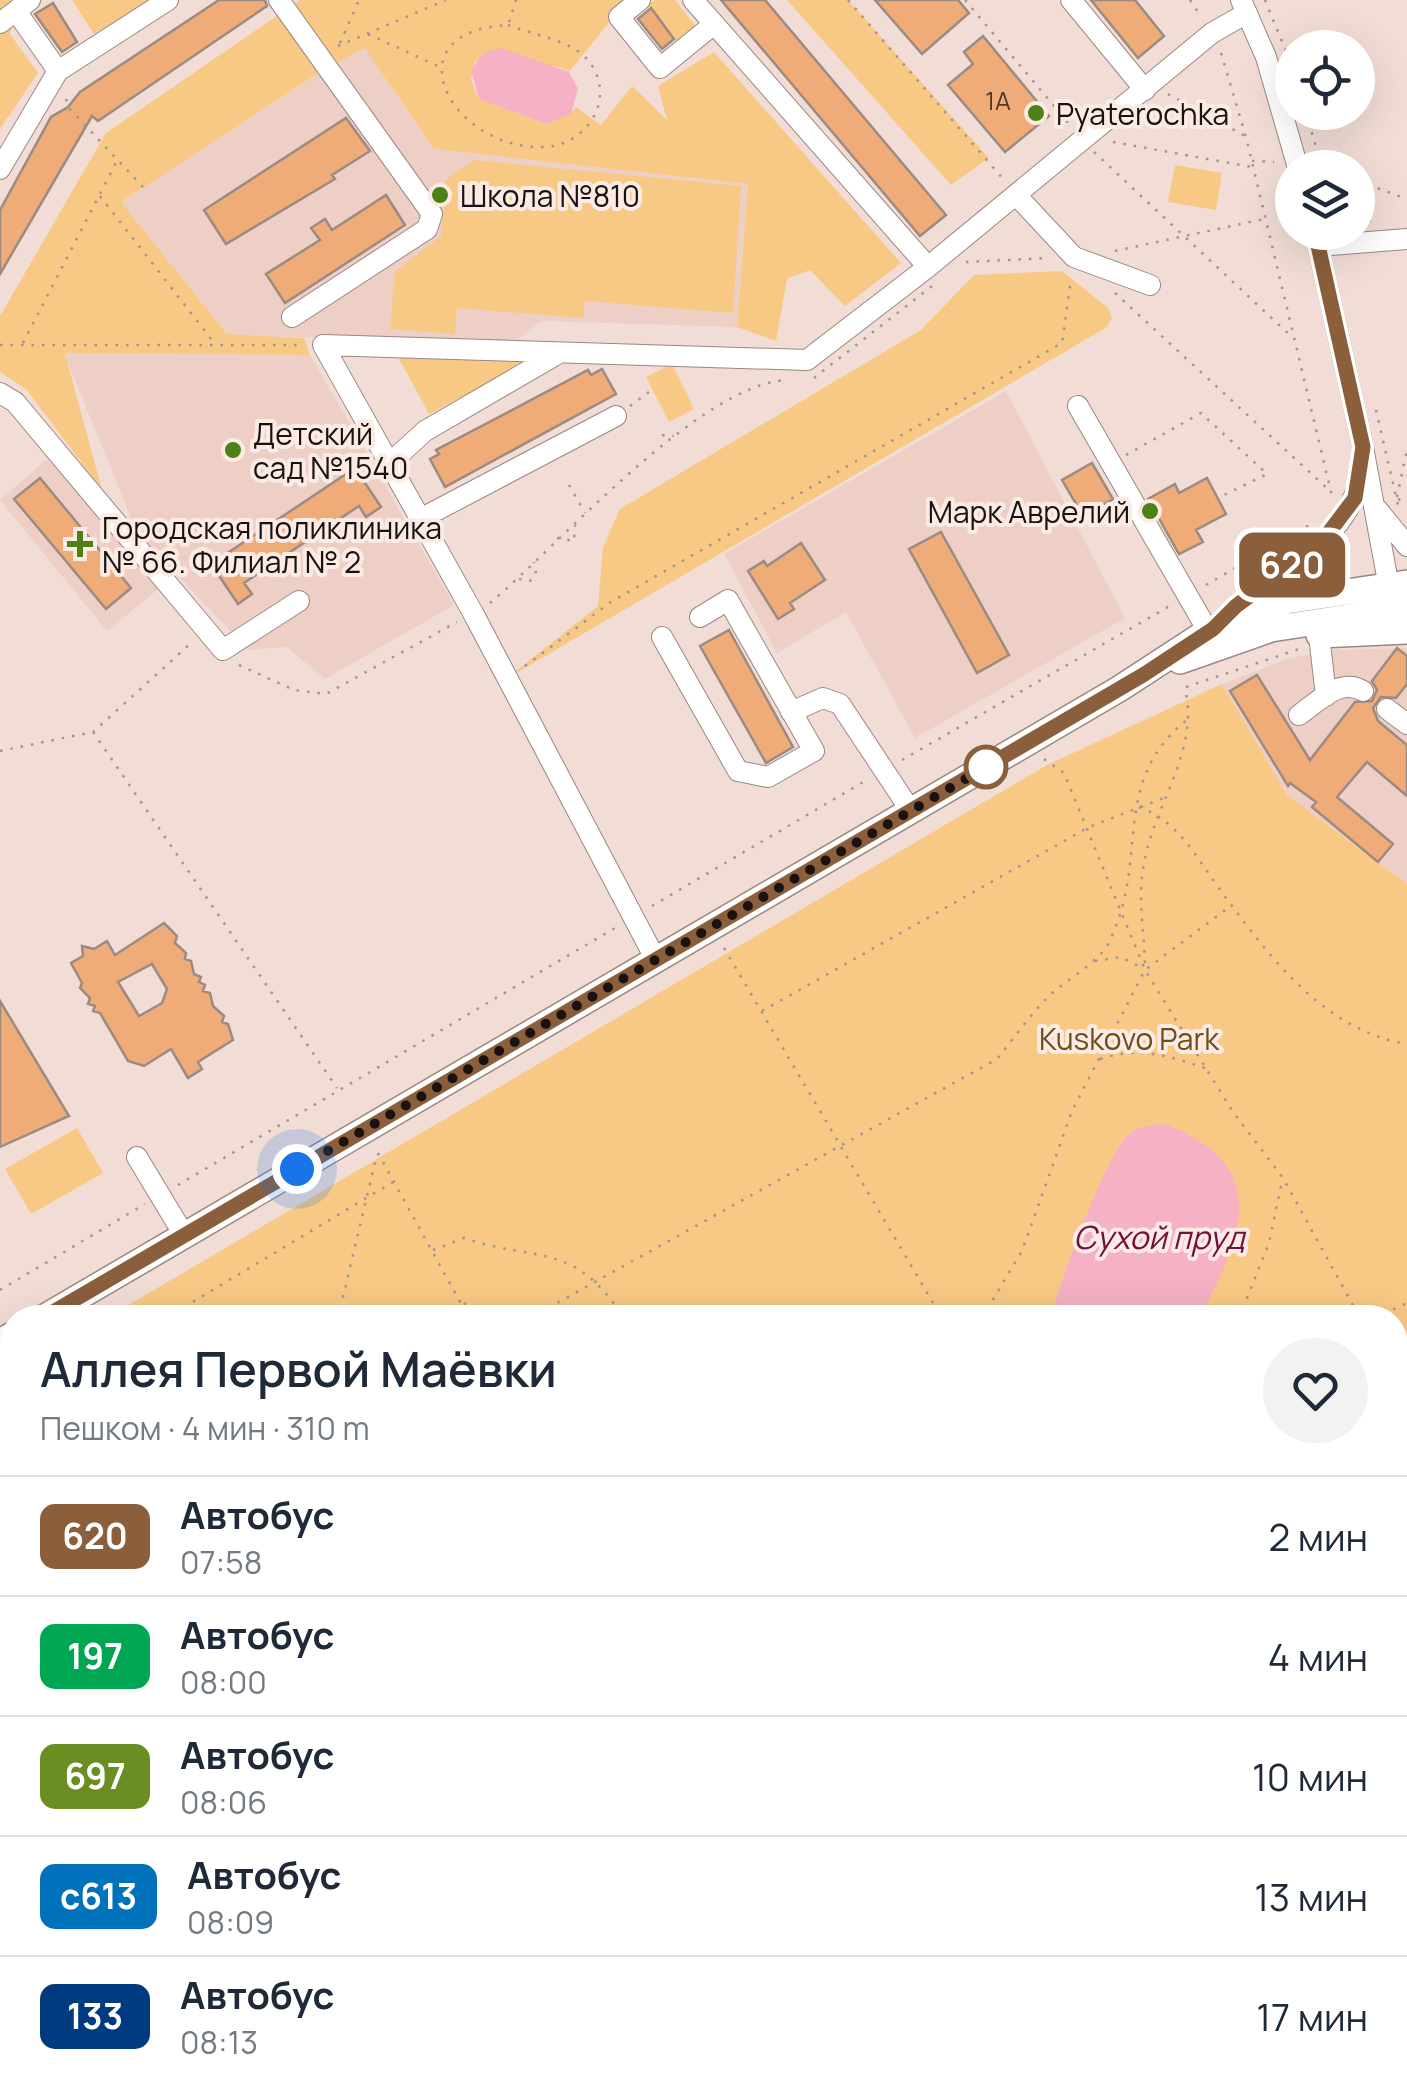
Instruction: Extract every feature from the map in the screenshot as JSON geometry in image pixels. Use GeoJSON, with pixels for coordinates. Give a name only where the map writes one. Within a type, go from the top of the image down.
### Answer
{"type":"FeatureCollection","features":[{"type":"Feature","properties":{"kind":"main road"},"geometry":{"type":"LineString","coordinates":[[65,1305],[1143,675],[1210,630],[1286,601],[1398,583]]}},
{"type":"Feature","properties":{"kind":"main road"},"geometry":{"type":"LineString","coordinates":[[1143,675],[1286,626],[1401,620]]}},
{"type":"Feature","properties":{"kind":"main road"},"geometry":{"type":"LineString","coordinates":[[1239,639],[1312,642],[1401,620]]}},
{"type":"Feature","properties":{"kind":"street"},"geometry":{"type":"LineString","coordinates":[[0,169],[58,71],[168,0]]}},
{"type":"Feature","properties":{"kind":"street"},"geometry":{"type":"LineString","coordinates":[[279,0],[432,214],[427,229],[292,317]]}},
{"type":"Feature","properties":{"kind":"street"},"geometry":{"type":"LineString","coordinates":[[640,0],[619,17],[660,68],[714,24]]}},
{"type":"Feature","properties":{"kind":"street"},"geometry":{"type":"LineString","coordinates":[[693,0],[931,265]]}},
{"type":"Feature","properties":{"kind":"street"},"geometry":{"type":"LineString","coordinates":[[1071,0],[1148,87]]}},
{"type":"Feature","properties":{"kind":"street"},"geometry":{"type":"LineString","coordinates":[[323,346],[807,360],[1016,196],[1077,134],[1100,127],[1251,4],[1293,150]]}},
{"type":"Feature","properties":{"kind":"street"},"geometry":{"type":"LineString","coordinates":[[16,11],[58,71]]}},
{"type":"Feature","properties":{"kind":"street"},"geometry":{"type":"LineString","coordinates":[[1016,196],[1074,257],[1150,286]]}},
{"type":"Feature","properties":{"kind":"street"},"geometry":{"type":"LineString","coordinates":[[1375,239],[1407,239]]}},
{"type":"Feature","properties":{"kind":"street"},"geometry":{"type":"LineString","coordinates":[[1318,250],[1374,505],[1398,583],[1401,620]]}},
{"type":"Feature","properties":{"kind":"street"},"geometry":{"type":"LineString","coordinates":[[323,346],[474,613],[656,960]]}},
{"type":"Feature","properties":{"kind":"street"},"geometry":{"type":"LineString","coordinates":[[390,462],[425,431],[560,352]]}},
{"type":"Feature","properties":{"kind":"street"},"geometry":{"type":"LineString","coordinates":[[0,392],[15,402],[224,650],[299,601]]}},
{"type":"Feature","properties":{"kind":"street"},"geometry":{"type":"LineString","coordinates":[[1078,406],[1186,596],[1210,630],[1321,543],[1343,519],[1355,498],[1363,447]]}},
{"type":"Feature","properties":{"kind":"street"},"geometry":{"type":"LineString","coordinates":[[422,518],[616,416]]}},
{"type":"Feature","properties":{"kind":"street"},"geometry":{"type":"LineString","coordinates":[[1374,505],[1407,546]]}},
{"type":"Feature","properties":{"kind":"street"},"geometry":{"type":"LineString","coordinates":[[662,637],[738,771],[768,777],[814,751],[728,600],[700,616]]}},
{"type":"Feature","properties":{"kind":"street"},"geometry":{"type":"LineString","coordinates":[[1312,642],[1326,696]]}},
{"type":"Feature","properties":{"kind":"street"},"geometry":{"type":"LineString","coordinates":[[1299,715],[1326,696],[1354,686],[1364,691]]}},
{"type":"Feature","properties":{"kind":"street"},"geometry":{"type":"LineString","coordinates":[[790,712],[823,698],[840,704],[911,810]]}},
{"type":"Feature","properties":{"kind":"street"},"geometry":{"type":"LineString","coordinates":[[1388,709],[1407,724]]}},
{"type":"Feature","properties":{"kind":"street"},"geometry":{"type":"LineString","coordinates":[[137,1157],[184,1236]]}},
{"type":"Feature","properties":{"kind":"path"},"geometry":{"type":"LineString","coordinates":[[328,67],[360,0]]}},
{"type":"Feature","properties":{"kind":"path"},"geometry":{"type":"LineString","coordinates":[[338,46],[446,0]]}},
{"type":"Feature","properties":{"kind":"path"},"geometry":{"type":"LineString","coordinates":[[508,25],[516,0]]}},
{"type":"Feature","properties":{"kind":"path"},"geometry":{"type":"LineString","coordinates":[[848,0],[1016,196]]}},
{"type":"Feature","properties":{"kind":"path"},"geometry":{"type":"LineString","coordinates":[[964,0],[1077,134],[1294,339]]}},
{"type":"Feature","properties":{"kind":"path"},"geometry":{"type":"LineString","coordinates":[[1190,0],[1212,33],[1232,84],[1332,498]]}},
{"type":"Feature","properties":{"kind":"path"},"geometry":{"type":"LineString","coordinates":[[1251,4],[1275,40]]}},
{"type":"Feature","properties":{"kind":"path"},"geometry":{"type":"LineString","coordinates":[[508,25],[573,48],[588,59],[599,82],[600,104],[590,125],[579,136],[557,146],[534,147],[476,126],[453,108],[443,88],[444,69],[457,39],[475,27],[508,25]]}},
{"type":"Feature","properties":{"kind":"path"},"geometry":{"type":"LineString","coordinates":[[368,34],[444,69]]}},
{"type":"Feature","properties":{"kind":"path"},"geometry":{"type":"LineString","coordinates":[[1148,87],[1246,136]]}},
{"type":"Feature","properties":{"kind":"path"},"geometry":{"type":"LineString","coordinates":[[68,107],[143,188]]}},
{"type":"Feature","properties":{"kind":"path"},"geometry":{"type":"LineString","coordinates":[[1100,127],[1115,144],[1253,167]]}},
{"type":"Feature","properties":{"kind":"path"},"geometry":{"type":"LineString","coordinates":[[22,345],[118,157]]}},
{"type":"Feature","properties":{"kind":"path"},"geometry":{"type":"LineString","coordinates":[[1252,161],[1275,162]]}},
{"type":"Feature","properties":{"kind":"path"},"geometry":{"type":"LineString","coordinates":[[1375,187],[1407,199]]}},
{"type":"Feature","properties":{"kind":"path"},"geometry":{"type":"LineString","coordinates":[[99,195],[216,345]]}},
{"type":"Feature","properties":{"kind":"path"},"geometry":{"type":"LineString","coordinates":[[805,378],[820,377],[936,287],[931,265],[1074,257],[1265,218]]}},
{"type":"Feature","properties":{"kind":"path"},"geometry":{"type":"LineString","coordinates":[[506,680],[611,602],[1062,343],[1074,257]]}},
{"type":"Feature","properties":{"kind":"path"},"geometry":{"type":"LineString","coordinates":[[1111,290],[1331,492]]}},
{"type":"Feature","properties":{"kind":"path"},"geometry":{"type":"LineString","coordinates":[[0,345],[323,346]]}},
{"type":"Feature","properties":{"kind":"path"},"geometry":{"type":"LineString","coordinates":[[224,650],[243,668],[294,690],[326,694],[474,613],[675,436],[760,382],[790,380]]}},
{"type":"Feature","properties":{"kind":"path"},"geometry":{"type":"LineString","coordinates":[[1202,389],[1208,381]]}},
{"type":"Feature","properties":{"kind":"path"},"geometry":{"type":"LineString","coordinates":[[616,416],[653,389]]}},
{"type":"Feature","properties":{"kind":"path"},"geometry":{"type":"LineString","coordinates":[[1112,463],[1201,413],[1268,474],[1218,498]]}},
{"type":"Feature","properties":{"kind":"path"},"geometry":{"type":"LineString","coordinates":[[662,435],[675,436]]}},
{"type":"Feature","properties":{"kind":"path"},"geometry":{"type":"LineString","coordinates":[[1407,450],[1396,499],[1407,502]]}},
{"type":"Feature","properties":{"kind":"path"},"geometry":{"type":"LineString","coordinates":[[568,485],[585,513]]}},
{"type":"Feature","properties":{"kind":"path"},"geometry":{"type":"LineString","coordinates":[[557,538],[574,542],[578,533],[574,524]]}},
{"type":"Feature","properties":{"kind":"path"},"geometry":{"type":"LineString","coordinates":[[94,732],[338,1090],[1312,524]]}},
{"type":"Feature","properties":{"kind":"path"},"geometry":{"type":"LineString","coordinates":[[517,578],[530,581],[536,574],[533,561]]}},
{"type":"Feature","properties":{"kind":"path"},"geometry":{"type":"LineString","coordinates":[[0,750],[94,732],[206,630]]}},
{"type":"Feature","properties":{"kind":"path"},"geometry":{"type":"LineString","coordinates":[[1145,970],[1143,869],[1170,796],[1188,718],[1184,688],[1312,642]]}},
{"type":"Feature","properties":{"kind":"path"},"geometry":{"type":"LineString","coordinates":[[555,1305],[842,1149],[997,1059],[1046,999],[1093,961],[1111,940],[1134,857],[1136,789],[1154,750],[1188,718]]}},
{"type":"Feature","properties":{"kind":"path"},"geometry":{"type":"LineString","coordinates":[[1044,758],[1064,773],[1090,827],[1145,970],[1233,1112],[1282,1178],[1353,1305]]}},
{"type":"Feature","properties":{"kind":"path"},"geometry":{"type":"LineString","coordinates":[[762,1012],[1090,827],[1170,796]]}},
{"type":"Feature","properties":{"kind":"path"},"geometry":{"type":"LineString","coordinates":[[1137,806],[1161,815],[1174,826],[1303,991],[1338,1018],[1387,1041],[1407,1044]]}},
{"type":"Feature","properties":{"kind":"path"},"geometry":{"type":"LineString","coordinates":[[990,1305],[1022,1251],[1072,1111],[1145,970],[1232,905]]}},
{"type":"Feature","properties":{"kind":"path"},"geometry":{"type":"LineString","coordinates":[[724,948],[934,1305]]}},
{"type":"Feature","properties":{"kind":"path"},"geometry":{"type":"LineString","coordinates":[[1093,961],[1122,958],[1145,970]]}},
{"type":"Feature","properties":{"kind":"path"},"geometry":{"type":"LineString","coordinates":[[1099,1059],[1126,1051],[1162,1054],[1209,1070]]}},
{"type":"Feature","properties":{"kind":"path"},"geometry":{"type":"LineString","coordinates":[[341,1305],[378,1153],[463,1305]]}},
{"type":"Feature","properties":{"kind":"path"},"geometry":{"type":"LineString","coordinates":[[1245,1305],[1269,1243],[1282,1178]]}},
{"type":"Feature","properties":{"kind":"path"},"geometry":{"type":"LineString","coordinates":[[188,1305],[393,1182]]}},
{"type":"Feature","properties":{"kind":"path"},"geometry":{"type":"LineString","coordinates":[[432,1250],[464,1238],[491,1248],[529,1249],[570,1264],[598,1282],[615,1305]]}},
{"type":"Feature","properties":{"kind":"path"},"geometry":{"type":"LineString","coordinates":[[462,1302],[465,1305]]}},
{"type":"Feature","properties":{"kind":"shaded area","name":"Школа №810"},"geometry":{"type":"Polygon","coordinates":[[[366,47],[434,149],[748,184],[737,327],[541,321],[513,343],[228,335],[121,202],[328,67],[366,47]]]}},
{"type":"Feature","properties":{"kind":"shaded area","name":"Детский сад №1540"},"geometry":{"type":"Polygon","coordinates":[[[64,353],[310,355],[454,605],[325,679],[287,647],[249,650],[138,535],[64,353]]]}},
{"type":"Feature","properties":{"kind":"shaded area"},"geometry":{"type":"Polygon","coordinates":[[[1006,391],[1125,618],[915,738],[846,612],[777,653],[724,554],[1006,391]]]}},
{"type":"Feature","properties":{"kind":"shaded area","name":"Городская поликлиника № 66. Филиал № 2"},"geometry":{"type":"Polygon","coordinates":[[[52,455],[161,587],[107,631],[0,500],[52,455]]]}},
{"type":"Feature","properties":{"kind":"shaded area"},"geometry":{"type":"Polygon","coordinates":[[[1407,648],[1407,884],[1287,795],[1222,684],[1287,659],[1331,650],[1407,648]]]}},
{"type":"Feature","properties":{"kind":"green space"},"geometry":{"type":"Polygon","coordinates":[[[0,0],[17,0],[10,34],[38,73],[0,129],[0,0]]]}},
{"type":"Feature","properties":{"kind":"green space"},"geometry":{"type":"Polygon","coordinates":[[[72,0],[153,0],[94,34],[72,0]]]}},
{"type":"Feature","properties":{"kind":"green space"},"geometry":{"type":"Polygon","coordinates":[[[300,0],[627,0],[569,72],[560,67],[475,61],[471,80],[479,99],[546,124],[570,114],[576,107],[601,125],[632,86],[667,120],[658,86],[714,52],[901,263],[845,306],[810,270],[787,279],[776,341],[737,327],[748,184],[434,149],[365,48],[328,67],[121,202],[227,334],[304,338],[310,355],[65,353],[102,490],[26,389],[0,372],[0,316],[106,133],[300,0]]]}},
{"type":"Feature","properties":{"kind":"green space"},"geometry":{"type":"Polygon","coordinates":[[[655,0],[675,0],[697,28],[678,43],[648,5],[655,0]]]}},
{"type":"Feature","properties":{"kind":"green space"},"geometry":{"type":"Polygon","coordinates":[[[787,0],[848,0],[989,158],[951,185],[787,0]]]}},
{"type":"Feature","properties":{"kind":"green space"},"geometry":{"type":"Polygon","coordinates":[[[473,160],[741,186],[733,313],[585,301],[583,318],[457,308],[455,334],[390,329],[395,271],[441,236],[446,180],[473,160]]]}},
{"type":"Feature","properties":{"kind":"green space"},"geometry":{"type":"Polygon","coordinates":[[[1175,165],[1222,173],[1216,210],[1168,202],[1175,165]]]}},
{"type":"Feature","properties":{"kind":"green space"},"geometry":{"type":"Polygon","coordinates":[[[1062,271],[1108,308],[1112,318],[1107,327],[506,679],[598,606],[603,547],[620,509],[921,330],[974,275],[1062,271]]]}},
{"type":"Feature","properties":{"kind":"green space"},"geometry":{"type":"Polygon","coordinates":[[[397,355],[536,358],[429,414],[397,355]]]}},
{"type":"Feature","properties":{"kind":"green space"},"geometry":{"type":"Polygon","coordinates":[[[672,364],[694,409],[669,422],[646,377],[672,364]]]}},
{"type":"Feature","properties":{"kind":"green space","name":"Kuskovo Park"},"geometry":{"type":"Polygon","coordinates":[[[1222,684],[1287,795],[1407,884],[1407,1305],[128,1305],[1047,765],[1222,684]]]}},
{"type":"Feature","properties":{"kind":"green space"},"geometry":{"type":"Polygon","coordinates":[[[77,1128],[103,1173],[31,1214],[5,1169],[77,1128]]]}},
{"type":"Feature","properties":{"kind":"water"},"geometry":{"type":"Polygon","coordinates":[[[502,48],[569,72],[578,89],[571,114],[546,124],[479,99],[471,70],[483,53],[502,48]]]}},
{"type":"Feature","properties":{"kind":"water","name":"Сухой пруд"},"geometry":{"type":"Polygon","coordinates":[[[1165,1124],[1200,1141],[1222,1160],[1235,1182],[1239,1206],[1236,1231],[1228,1259],[1206,1305],[1055,1305],[1107,1168],[1128,1135],[1146,1126],[1165,1124]]]}},
{"type":"Feature","properties":{"kind":"building"},"geometry":{"type":"Polygon","coordinates":[[[219,0],[265,0],[267,6],[98,121],[92,116],[0,274],[0,210],[51,117],[68,107],[80,92],[219,0]]]}},
{"type":"Feature","properties":{"kind":"building"},"geometry":{"type":"Polygon","coordinates":[[[721,0],[765,0],[946,215],[920,236],[721,0]]]}},
{"type":"Feature","properties":{"kind":"building"},"geometry":{"type":"Polygon","coordinates":[[[875,0],[958,0],[969,13],[922,54],[875,0]]]}},
{"type":"Feature","properties":{"kind":"building"},"geometry":{"type":"Polygon","coordinates":[[[1091,0],[1135,0],[1164,36],[1138,58],[1091,0]]]}},
{"type":"Feature","properties":{"kind":"building"},"geometry":{"type":"Polygon","coordinates":[[[53,3],[77,42],[62,52],[35,14],[53,3]]]}},
{"type":"Feature","properties":{"kind":"building"},"geometry":{"type":"Polygon","coordinates":[[[651,8],[674,39],[662,49],[638,19],[651,8]]]}},
{"type":"Feature","properties":{"kind":"building"},"geometry":{"type":"Polygon","coordinates":[[[983,36],[1049,116],[1005,152],[948,85],[973,64],[964,52],[983,36]]]}},
{"type":"Feature","properties":{"kind":"building"},"geometry":{"type":"Polygon","coordinates":[[[346,118],[370,151],[332,175],[335,179],[226,244],[204,210],[346,118]]]}},
{"type":"Feature","properties":{"kind":"building"},"geometry":{"type":"Polygon","coordinates":[[[386,195],[405,225],[285,303],[266,274],[320,240],[311,228],[325,219],[332,230],[386,195]]]}},
{"type":"Feature","properties":{"kind":"building"},"geometry":{"type":"Polygon","coordinates":[[[602,369],[616,394],[445,487],[430,459],[439,454],[436,450],[588,370],[591,375],[602,369]]]}},
{"type":"Feature","properties":{"kind":"building"},"geometry":{"type":"Polygon","coordinates":[[[1092,463],[1113,499],[1083,516],[1062,480],[1092,463]]]}},
{"type":"Feature","properties":{"kind":"building"},"geometry":{"type":"Polygon","coordinates":[[[355,468],[381,507],[366,517],[359,506],[244,583],[252,594],[238,604],[211,564],[355,468]]]}},
{"type":"Feature","properties":{"kind":"building"},"geometry":{"type":"Polygon","coordinates":[[[40,478],[131,588],[106,609],[14,499],[40,478]]]}},
{"type":"Feature","properties":{"kind":"building"},"geometry":{"type":"Polygon","coordinates":[[[1207,478],[1226,514],[1196,530],[1203,542],[1179,554],[1148,499],[1175,484],[1179,493],[1207,478]]]}},
{"type":"Feature","properties":{"kind":"building"},"geometry":{"type":"Polygon","coordinates":[[[941,532],[1009,655],[977,673],[909,549],[941,532]]]}},
{"type":"Feature","properties":{"kind":"building"},"geometry":{"type":"Polygon","coordinates":[[[801,543],[825,580],[790,603],[794,609],[778,619],[748,571],[764,561],[767,566],[801,543]]]}},
{"type":"Feature","properties":{"kind":"building"},"geometry":{"type":"Polygon","coordinates":[[[729,630],[793,747],[766,763],[700,646],[729,630]]]}},
{"type":"Feature","properties":{"kind":"building"},"geometry":{"type":"Polygon","coordinates":[[[1397,648],[1407,656],[1407,684],[1396,698],[1381,697],[1373,708],[1378,721],[1407,745],[1407,796],[1367,762],[1337,797],[1393,844],[1378,862],[1312,807],[1316,802],[1290,783],[1288,786],[1230,691],[1257,675],[1310,760],[1355,702],[1372,701],[1377,690],[1372,681],[1397,648]]]}},
{"type":"Feature","properties":{"kind":"building"},"geometry":{"type":"Polygon","coordinates":[[[164,923],[177,936],[175,943],[186,953],[185,959],[191,961],[194,974],[201,977],[203,991],[210,993],[213,1006],[224,1016],[222,1022],[228,1024],[233,1040],[198,1062],[202,1069],[188,1078],[171,1049],[144,1066],[128,1061],[100,1013],[88,1004],[90,998],[80,988],[82,983],[71,963],[83,956],[82,946],[94,949],[107,941],[115,955],[164,923]],[[152,964],[118,982],[139,1016],[162,1003],[167,989],[152,964]]]}},
{"type":"Feature","properties":{"kind":"building"},"geometry":{"type":"Polygon","coordinates":[[[0,1001],[69,1116],[0,1147],[0,1001]]]}},
{"type":"Feature","properties":{"kind":"bus line","name":"620"},"geometry":{"type":"LineString","coordinates":[[65,1305],[1143,675],[1213,629],[1236,606],[1321,543],[1343,519],[1355,498],[1363,447],[1319,250]]}},
{"type":"Feature","properties":{"kind":"place","name":"Pyaterochka"},"geometry":{"type":"Point","coordinates":[1036,113]}},
{"type":"Feature","properties":{"kind":"place","name":"Школа №810"},"geometry":{"type":"Point","coordinates":[440,195]}},
{"type":"Feature","properties":{"kind":"place","name":"Детский сад №1540"},"geometry":{"type":"Point","coordinates":[233,450]}},
{"type":"Feature","properties":{"kind":"place","name":"Марк Аврелий"},"geometry":{"type":"Point","coordinates":[1150,511]}},
{"type":"Feature","properties":{"kind":"place","name":"Городская поликлиника № 66. Филиал № 2"},"geometry":{"type":"Point","coordinates":[80,544]}},
{"type":"Feature","properties":{"kind":"route"},"geometry":{"type":"LineString","coordinates":[[297,1169],[986,767]]}}]}
